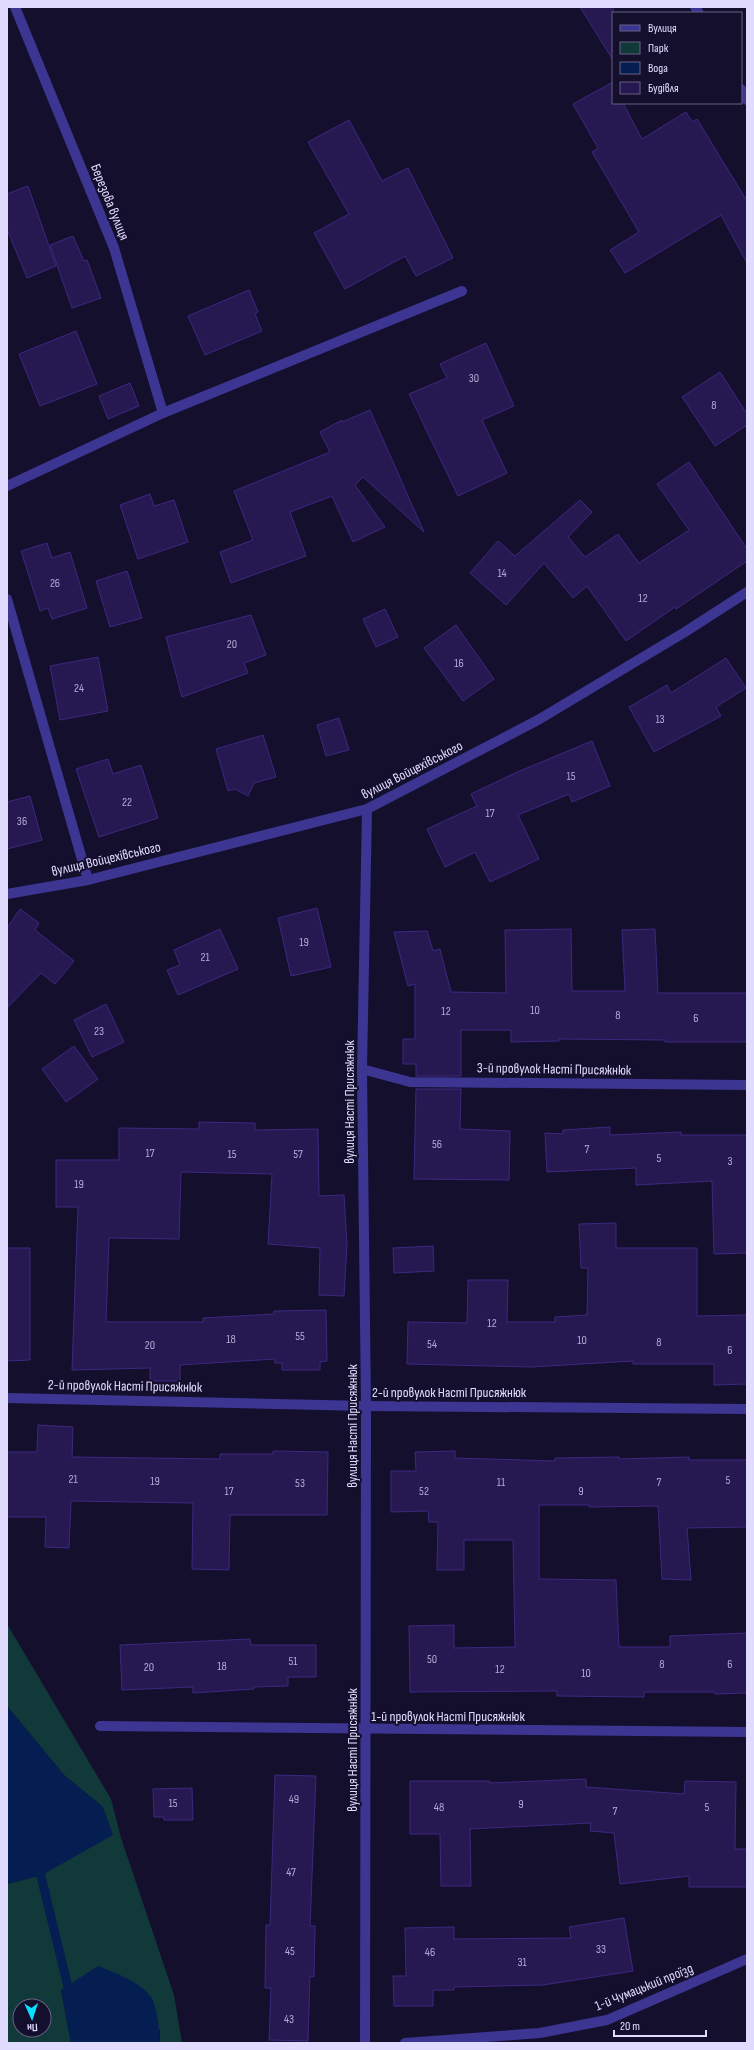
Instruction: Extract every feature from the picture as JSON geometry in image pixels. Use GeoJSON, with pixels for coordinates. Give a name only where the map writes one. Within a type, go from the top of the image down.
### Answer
{"type":"FeatureCollection","features":[{"type":"Feature","properties":{"kind":"street","name":"Березова вулиця"},"geometry":{"type":"LineString","coordinates":[[15,7],[114,248],[163,413]]}},
{"type":"Feature","properties":{"kind":"street"},"geometry":{"type":"LineString","coordinates":[[742,91],[747,100]]}},
{"type":"Feature","properties":{"kind":"street"},"geometry":{"type":"LineString","coordinates":[[7,486],[163,413],[462,291]]}},
{"type":"Feature","properties":{"kind":"street","name":"вулиця Войцехівського"},"geometry":{"type":"LineString","coordinates":[[7,894],[88,880],[367,809],[538,720],[685,632],[747,592]]}},
{"type":"Feature","properties":{"kind":"street"},"geometry":{"type":"LineString","coordinates":[[7,599],[88,880]]}},
{"type":"Feature","properties":{"kind":"street","name":"вулиця Насті Присяжнюк"},"geometry":{"type":"LineString","coordinates":[[365,2043],[366,1406],[362,1069],[367,809]]}},
{"type":"Feature","properties":{"kind":"street","name":"3-й провулок Насті Присяжнюк"},"geometry":{"type":"LineString","coordinates":[[362,1069],[410,1082],[747,1085]]}},
{"type":"Feature","properties":{"kind":"street","name":"2-й провулок Насті Присяжнюк"},"geometry":{"type":"LineString","coordinates":[[7,1398],[366,1406],[747,1408]]}},
{"type":"Feature","properties":{"kind":"street","name":"1-й провулок Насті Присяжнюк"},"geometry":{"type":"LineString","coordinates":[[100,1726],[366,1730],[747,1732]]}},
{"type":"Feature","properties":{"kind":"street","name":"1-й Чумацький проїзд"},"geometry":{"type":"LineString","coordinates":[[405,2043],[540,2033],[607,2020],[747,1959]]}},
{"type":"Feature","properties":{"kind":"green space"},"geometry":{"type":"Polygon","coordinates":[[[7,1624],[111,1799],[121,1838],[174,1995],[182,2043],[160,2043],[160,2030],[61,1990],[71,2043],[7,2043],[7,1884],[42,1875],[103,1807],[64,1775],[7,1706],[7,1624]]]}},
{"type":"Feature","properties":{"kind":"water"},"geometry":{"type":"Polygon","coordinates":[[[7,1706],[64,1775],[103,1807],[113,1835],[42,1875],[7,1884],[7,1706]]]}},
{"type":"Feature","properties":{"kind":"water"},"geometry":{"type":"Polygon","coordinates":[[[98,1966],[119,1975],[147,1992],[153,2001],[156,2012],[160,2043],[71,2043],[61,1990],[98,1966]]]}},
{"type":"Feature","properties":{"kind":"building"},"geometry":{"type":"Polygon","coordinates":[[[580,7],[613,7],[612,58],[580,7]]]}},
{"type":"Feature","properties":{"kind":"building"},"geometry":{"type":"Polygon","coordinates":[[[612,83],[612,104],[624,104],[642,139],[686,112],[692,122],[697,119],[747,201],[747,263],[721,215],[625,273],[610,250],[639,232],[592,152],[598,148],[573,104],[612,83]]]}},
{"type":"Feature","properties":{"kind":"building"},"geometry":{"type":"Polygon","coordinates":[[[349,120],[382,181],[408,168],[453,258],[416,276],[405,256],[345,289],[314,233],[349,214],[308,142],[349,120]]]}},
{"type":"Feature","properties":{"kind":"building"},"geometry":{"type":"Polygon","coordinates":[[[28,186],[56,266],[27,278],[7,229],[7,194],[28,186]]]}},
{"type":"Feature","properties":{"kind":"building"},"geometry":{"type":"Polygon","coordinates":[[[73,236],[84,261],[87,260],[101,298],[72,308],[50,245],[73,236]]]}},
{"type":"Feature","properties":{"kind":"building"},"geometry":{"type":"Polygon","coordinates":[[[249,290],[258,312],[255,314],[262,331],[205,355],[188,316],[249,290]]]}},
{"type":"Feature","properties":{"kind":"building"},"geometry":{"type":"Polygon","coordinates":[[[76,331],[97,384],[40,406],[19,354],[76,331]]]}},
{"type":"Feature","properties":{"kind":"building"},"geometry":{"type":"Polygon","coordinates":[[[486,343],[514,406],[482,420],[507,473],[458,496],[409,394],[447,378],[440,364],[486,343]]]}},
{"type":"Feature","properties":{"kind":"building"},"geometry":{"type":"Polygon","coordinates":[[[720,372],[747,414],[747,425],[715,446],[682,397],[720,372]]]}},
{"type":"Feature","properties":{"kind":"building"},"geometry":{"type":"Polygon","coordinates":[[[130,383],[139,406],[108,419],[99,396],[130,383]]]}},
{"type":"Feature","properties":{"kind":"building"},"geometry":{"type":"Polygon","coordinates":[[[370,410],[424,532],[363,477],[355,485],[385,527],[353,542],[332,496],[290,512],[306,556],[231,583],[220,552],[253,540],[234,491],[330,452],[320,432],[342,420],[342,422],[370,410]]]}},
{"type":"Feature","properties":{"kind":"building"},"geometry":{"type":"Polygon","coordinates":[[[689,462],[747,549],[747,561],[676,609],[675,607],[626,641],[587,586],[573,598],[544,563],[506,605],[470,573],[498,541],[515,556],[580,500],[592,512],[568,537],[585,557],[618,534],[639,563],[689,530],[657,484],[689,462]]]}},
{"type":"Feature","properties":{"kind":"building"},"geometry":{"type":"Polygon","coordinates":[[[150,494],[154,506],[174,500],[188,542],[138,559],[120,505],[150,494]]]}},
{"type":"Feature","properties":{"kind":"building"},"geometry":{"type":"Polygon","coordinates":[[[47,543],[52,558],[70,552],[87,608],[52,619],[48,608],[40,611],[21,551],[47,543]]]}},
{"type":"Feature","properties":{"kind":"building"},"geometry":{"type":"Polygon","coordinates":[[[127,571],[142,618],[110,627],[96,581],[127,571]]]}},
{"type":"Feature","properties":{"kind":"building"},"geometry":{"type":"Polygon","coordinates":[[[385,609],[398,637],[376,647],[363,619],[385,609]]]}},
{"type":"Feature","properties":{"kind":"building"},"geometry":{"type":"Polygon","coordinates":[[[251,615],[266,655],[244,663],[248,673],[182,697],[166,637],[251,615]]]}},
{"type":"Feature","properties":{"kind":"building"},"geometry":{"type":"Polygon","coordinates":[[[456,625],[494,679],[463,701],[424,648],[456,625]]]}},
{"type":"Feature","properties":{"kind":"building"},"geometry":{"type":"Polygon","coordinates":[[[98,657],[108,711],[60,720],[50,666],[98,657]]]}},
{"type":"Feature","properties":{"kind":"building"},"geometry":{"type":"Polygon","coordinates":[[[726,658],[746,688],[716,707],[721,716],[654,752],[629,707],[667,685],[671,693],[726,658]]]}},
{"type":"Feature","properties":{"kind":"building"},"geometry":{"type":"Polygon","coordinates":[[[339,718],[349,750],[326,756],[317,725],[339,718]]]}},
{"type":"Feature","properties":{"kind":"building"},"geometry":{"type":"Polygon","coordinates":[[[263,735],[276,777],[254,783],[248,796],[235,789],[228,791],[216,749],[263,735]]]}},
{"type":"Feature","properties":{"kind":"building"},"geometry":{"type":"Polygon","coordinates":[[[592,741],[610,786],[572,802],[569,794],[518,815],[539,859],[490,882],[475,852],[445,867],[427,829],[477,806],[471,794],[515,773],[592,741]]]}},
{"type":"Feature","properties":{"kind":"building"},"geometry":{"type":"Polygon","coordinates":[[[108,759],[113,774],[141,765],[158,818],[99,837],[76,769],[108,759]]]}},
{"type":"Feature","properties":{"kind":"building"},"geometry":{"type":"Polygon","coordinates":[[[30,796],[42,840],[7,849],[7,802],[30,796]]]}},
{"type":"Feature","properties":{"kind":"building"},"geometry":{"type":"Polygon","coordinates":[[[317,908],[331,967],[291,976],[278,918],[317,908]]]}},
{"type":"Feature","properties":{"kind":"building"},"geometry":{"type":"Polygon","coordinates":[[[20,909],[39,923],[35,930],[74,961],[55,984],[41,973],[7,1008],[7,928],[20,909]]]}},
{"type":"Feature","properties":{"kind":"building"},"geometry":{"type":"Polygon","coordinates":[[[220,929],[238,969],[178,995],[167,970],[180,965],[174,950],[220,929]]]}},
{"type":"Feature","properties":{"kind":"building"},"geometry":{"type":"Polygon","coordinates":[[[571,929],[572,991],[625,991],[622,930],[655,929],[658,993],[747,993],[747,1042],[665,1042],[665,1040],[559,1039],[559,1041],[511,1042],[511,1030],[461,1030],[461,1076],[416,1076],[416,1064],[403,1064],[403,1039],[415,1039],[415,984],[408,986],[394,932],[427,931],[433,951],[440,949],[451,992],[506,993],[505,930],[571,929]]]}},
{"type":"Feature","properties":{"kind":"building"},"geometry":{"type":"Polygon","coordinates":[[[106,1004],[124,1042],[92,1057],[74,1020],[106,1004]]]}},
{"type":"Feature","properties":{"kind":"building"},"geometry":{"type":"Polygon","coordinates":[[[74,1046],[98,1079],[66,1102],[42,1069],[74,1046]]]}},
{"type":"Feature","properties":{"kind":"building"},"geometry":{"type":"Polygon","coordinates":[[[416,1089],[461,1089],[460,1129],[510,1131],[509,1180],[414,1179],[416,1089]]]}},
{"type":"Feature","properties":{"kind":"building"},"geometry":{"type":"Polygon","coordinates":[[[199,1122],[255,1123],[255,1130],[318,1129],[319,1196],[344,1195],[347,1245],[344,1296],[319,1295],[320,1248],[268,1244],[272,1174],[181,1172],[179,1239],[109,1238],[106,1322],[203,1322],[203,1318],[274,1314],[274,1311],[326,1310],[327,1361],[320,1362],[320,1370],[282,1370],[282,1363],[275,1363],[275,1359],[180,1365],[180,1381],[150,1381],[150,1368],[72,1370],[78,1207],[56,1207],[56,1160],[119,1160],[119,1128],[199,1129],[199,1122]]]}},
{"type":"Feature","properties":{"kind":"building"},"geometry":{"type":"Polygon","coordinates":[[[610,1127],[610,1135],[681,1132],[681,1135],[747,1135],[747,1253],[714,1254],[712,1181],[636,1185],[636,1168],[547,1172],[545,1133],[563,1134],[563,1130],[610,1127]]]}},
{"type":"Feature","properties":{"kind":"building"},"geometry":{"type":"Polygon","coordinates":[[[616,1223],[616,1248],[697,1248],[697,1316],[747,1315],[747,1384],[714,1385],[714,1364],[633,1364],[633,1361],[532,1367],[407,1364],[408,1322],[467,1323],[468,1280],[508,1280],[507,1322],[555,1322],[555,1317],[587,1315],[588,1268],[581,1268],[579,1224],[616,1223]]]}},
{"type":"Feature","properties":{"kind":"building"},"geometry":{"type":"Polygon","coordinates":[[[433,1246],[434,1271],[394,1273],[393,1248],[433,1246]]]}},
{"type":"Feature","properties":{"kind":"building"},"geometry":{"type":"Polygon","coordinates":[[[7,1248],[30,1248],[30,1360],[7,1361],[7,1248]]]}},
{"type":"Feature","properties":{"kind":"building"},"geometry":{"type":"Polygon","coordinates":[[[38,1425],[73,1427],[72,1457],[220,1459],[220,1454],[273,1454],[273,1451],[328,1452],[327,1515],[230,1515],[229,1570],[192,1569],[193,1503],[71,1501],[69,1548],[45,1547],[46,1517],[7,1517],[7,1452],[37,1452],[38,1425]]]}},
{"type":"Feature","properties":{"kind":"building"},"geometry":{"type":"Polygon","coordinates":[[[455,1451],[455,1458],[555,1461],[555,1458],[619,1457],[619,1459],[689,1457],[689,1460],[747,1460],[747,1527],[687,1528],[691,1580],[662,1579],[658,1506],[589,1507],[589,1505],[539,1505],[539,1579],[616,1580],[619,1647],[670,1647],[670,1636],[747,1633],[747,1693],[715,1694],[715,1692],[644,1692],[644,1697],[557,1696],[557,1691],[410,1692],[409,1626],[454,1625],[454,1648],[515,1647],[513,1540],[464,1540],[464,1570],[437,1570],[438,1522],[429,1522],[428,1511],[391,1512],[391,1471],[416,1471],[415,1452],[455,1451]]]}},
{"type":"Feature","properties":{"kind":"building"},"geometry":{"type":"Polygon","coordinates":[[[250,1639],[251,1645],[316,1645],[316,1677],[288,1677],[288,1686],[253,1687],[254,1689],[193,1693],[193,1687],[122,1690],[120,1645],[250,1639]]]}},
{"type":"Feature","properties":{"kind":"building"},"geometry":{"type":"Polygon","coordinates":[[[275,1775],[316,1776],[310,1926],[315,1926],[314,1977],[310,1976],[308,2041],[269,2040],[271,1988],[265,1988],[266,1925],[270,1925],[275,1775]]]}},
{"type":"Feature","properties":{"kind":"building"},"geometry":{"type":"Polygon","coordinates":[[[586,1779],[586,1787],[684,1794],[685,1781],[736,1782],[735,1849],[747,1849],[747,1887],[689,1887],[689,1876],[620,1884],[614,1833],[590,1831],[591,1823],[470,1829],[471,1886],[441,1886],[440,1834],[410,1834],[410,1781],[490,1781],[489,1783],[586,1779]]]}},
{"type":"Feature","properties":{"kind":"building"},"geometry":{"type":"Polygon","coordinates":[[[192,1788],[193,1820],[164,1820],[164,1817],[154,1817],[153,1789],[192,1788]]]}},
{"type":"Feature","properties":{"kind":"building"},"geometry":{"type":"Polygon","coordinates":[[[624,1918],[633,1971],[543,1985],[454,1987],[454,1990],[433,1990],[433,2006],[394,2006],[393,1976],[406,1976],[405,1928],[454,1927],[454,1939],[571,1938],[569,1927],[624,1918]]]}},
{"type":"Feature","properties":{"kind":"waterway"},"geometry":{"type":"LineString","coordinates":[[38,1864],[70,1995]]}}]}
